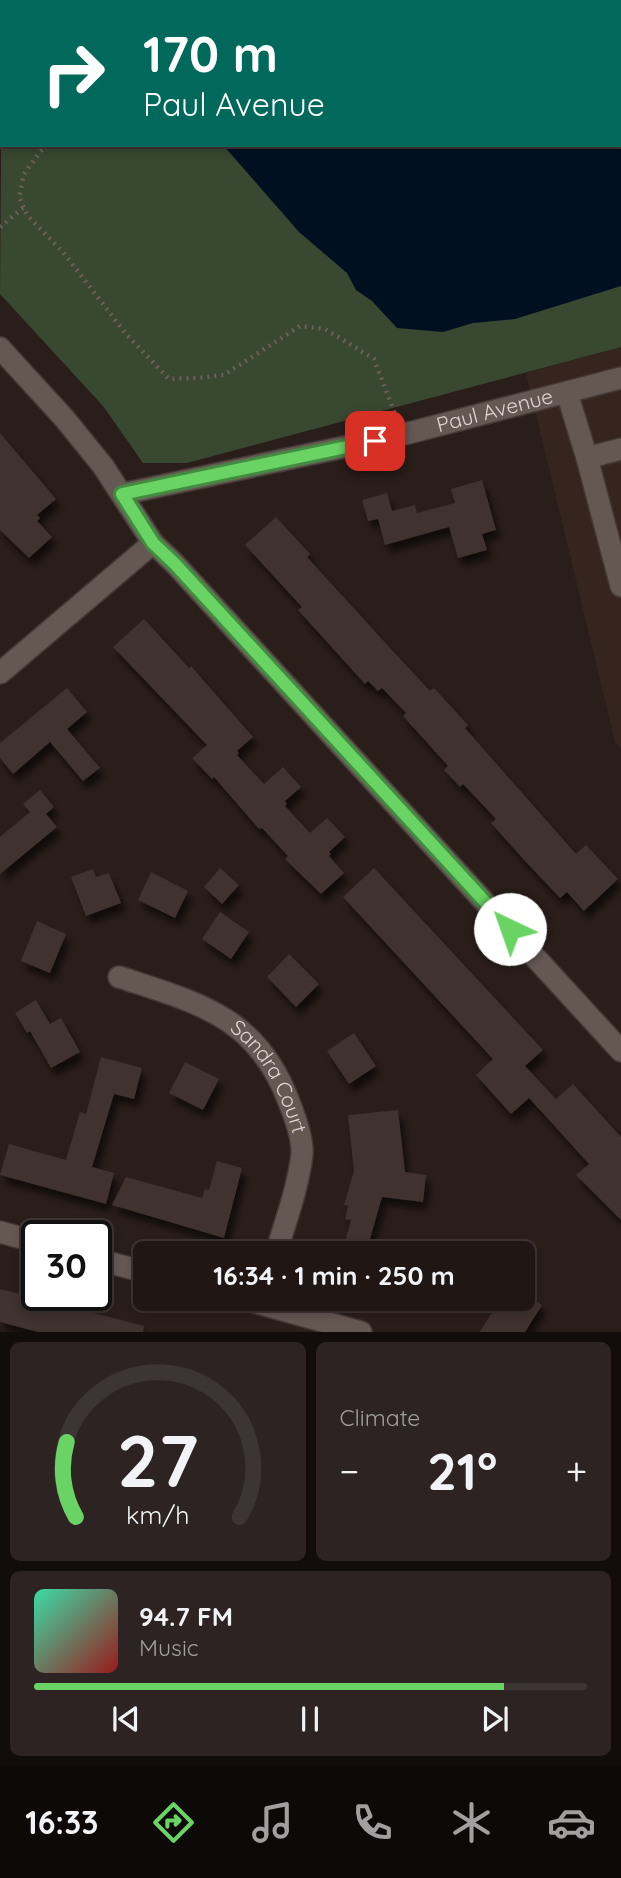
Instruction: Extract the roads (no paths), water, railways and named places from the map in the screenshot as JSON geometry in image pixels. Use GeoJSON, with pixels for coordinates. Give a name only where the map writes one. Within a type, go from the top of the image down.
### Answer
{"type":"FeatureCollection","features":[{"type":"Feature","properties":{"kind":"street"},"geometry":{"type":"LineString","coordinates":[[0,348],[64,418],[103,466],[153,543],[194,584],[621,1051]]}},
{"type":"Feature","properties":{"kind":"street","name":"Paul Avenue"},"geometry":{"type":"LineString","coordinates":[[122,494],[401,435],[621,378]]}},
{"type":"Feature","properties":{"kind":"street"},"geometry":{"type":"LineString","coordinates":[[567,393],[621,586]]}},
{"type":"Feature","properties":{"kind":"street"},"geometry":{"type":"LineString","coordinates":[[587,457],[621,449]]}},
{"type":"Feature","properties":{"kind":"street"},"geometry":{"type":"LineString","coordinates":[[0,673],[153,543]]}},
{"type":"Feature","properties":{"kind":"street","name":"Sandra Court"},"geometry":{"type":"LineString","coordinates":[[119,977],[188,1000],[225,1017],[265,1054],[281,1079],[295,1118],[302,1150],[295,1192],[280,1241]]}},
{"type":"Feature","properties":{"kind":"street"},"geometry":{"type":"LineString","coordinates":[[0,1232],[21,1238]]}},
{"type":"Feature","properties":{"kind":"street"},"geometry":{"type":"LineString","coordinates":[[112,1263],[133,1269]]}},
{"type":"Feature","properties":{"kind":"street"},"geometry":{"type":"LineString","coordinates":[[293,1311],[361,1332]]}},
{"type":"Feature","properties":{"kind":"water"},"geometry":{"type":"Polygon","coordinates":[[[225,147],[621,147],[621,286],[515,319],[473,323],[443,332],[397,328],[372,301],[356,290],[347,273],[299,232],[225,147]]]}}]}
